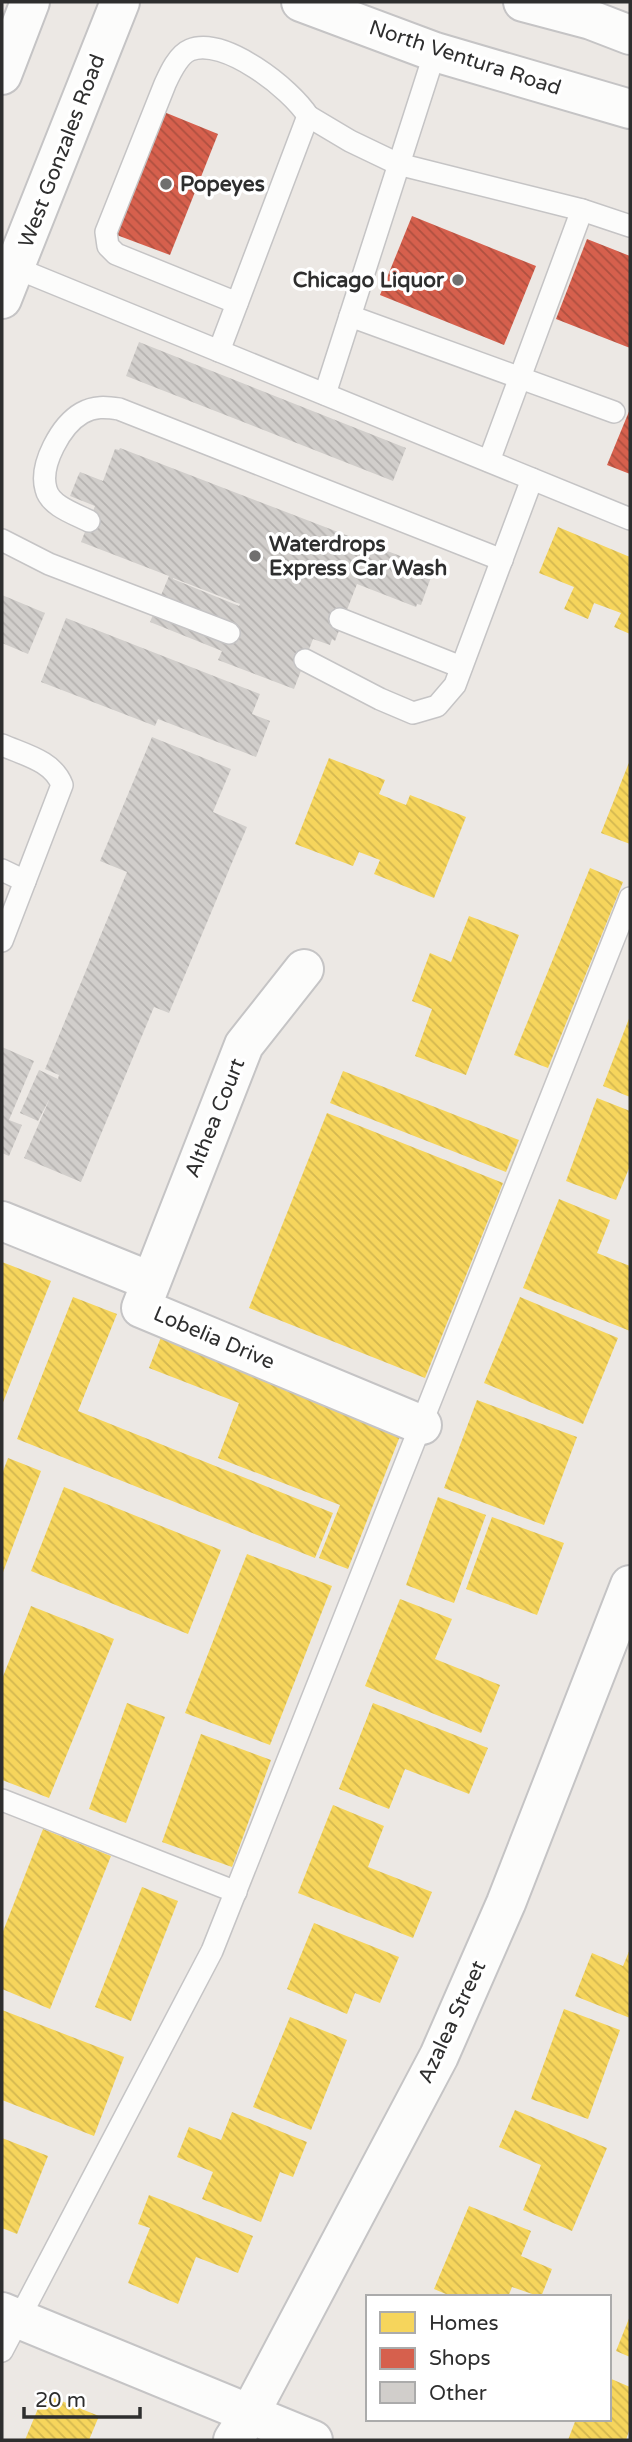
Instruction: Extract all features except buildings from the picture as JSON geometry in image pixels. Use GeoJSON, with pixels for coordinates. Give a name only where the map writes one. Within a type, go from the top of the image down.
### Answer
{"type":"FeatureCollection","features":[{"type":"Feature","properties":{"kind":"street"},"geometry":{"type":"LineString","coordinates":[[2,75],[9,36],[30,2]]}},
{"type":"Feature","properties":{"kind":"street","name":"West Gonzales Road"},"geometry":{"type":"LineString","coordinates":[[9,283],[120,2]]}},
{"type":"Feature","properties":{"kind":"street","name":"North Ventura Road"},"geometry":{"type":"LineString","coordinates":[[301,2],[435,52],[630,109]]}},
{"type":"Feature","properties":{"kind":"street"},"geometry":{"type":"LineString","coordinates":[[523,2],[591,20],[630,35]]}},
{"type":"Feature","properties":{"kind":"street","name":"Althea Court"},"geometry":{"type":"LineString","coordinates":[[150,1281],[244,1045],[303,969]]}},
{"type":"Feature","properties":{"kind":"street","name":"Lobelia Drive"},"geometry":{"type":"LineString","coordinates":[[2,1221],[150,1281],[141,1308],[422,1425]]}},
{"type":"Feature","properties":{"kind":"street","name":"Azalea Street"},"geometry":{"type":"LineString","coordinates":[[241,2427],[439,2056],[506,1903],[630,1585]]}},
{"type":"Feature","properties":{"kind":"street"},"geometry":{"type":"LineString","coordinates":[[8,2327],[241,2427],[313,2440]]}},
{"type":"Feature","properties":{"kind":"lane"},"geometry":{"type":"LineString","coordinates":[[237,303],[116,254],[108,246],[106,232],[165,84],[172,68],[189,50],[209,47],[260,70],[300,103],[308,116],[350,141],[398,164],[582,210],[630,226]]}},
{"type":"Feature","properties":{"kind":"lane"},"geometry":{"type":"LineString","coordinates":[[325,394],[435,52]]}},
{"type":"Feature","properties":{"kind":"lane"},"geometry":{"type":"LineString","coordinates":[[219,351],[308,116]]}},
{"type":"Feature","properties":{"kind":"lane"},"geometry":{"type":"LineString","coordinates":[[489,461],[582,210]]}},
{"type":"Feature","properties":{"kind":"lane"},"geometry":{"type":"LineString","coordinates":[[9,283],[219,351],[630,519]]}},
{"type":"Feature","properties":{"kind":"lane"},"geometry":{"type":"LineString","coordinates":[[350,316],[614,412]]}},
{"type":"Feature","properties":{"kind":"lane"},"geometry":{"type":"LineString","coordinates":[[89,521],[58,506],[46,491],[46,468],[53,447],[63,431],[81,413],[103,406],[132,414],[502,560]]}},
{"type":"Feature","properties":{"kind":"lane"},"geometry":{"type":"LineString","coordinates":[[305,660],[380,699],[414,713],[437,706],[455,685],[532,479]]}},
{"type":"Feature","properties":{"kind":"lane"},"geometry":{"type":"LineString","coordinates":[[2,540],[48,564],[229,633]]}},
{"type":"Feature","properties":{"kind":"lane"},"geometry":{"type":"LineString","coordinates":[[340,619],[461,667]]}},
{"type":"Feature","properties":{"kind":"lane"},"geometry":{"type":"LineString","coordinates":[[2,745],[57,772],[62,785],[2,941]]}},
{"type":"Feature","properties":{"kind":"lane"},"geometry":{"type":"LineString","coordinates":[[2,870],[25,881]]}},
{"type":"Feature","properties":{"kind":"lane"},"geometry":{"type":"LineString","coordinates":[[8,2327],[212,1951],[630,898]]}},
{"type":"Feature","properties":{"kind":"lane"},"geometry":{"type":"LineString","coordinates":[[2,1800],[236,1892]]}},
{"type":"Feature","properties":{"kind":"place","name":"Popeyes"},"geometry":{"type":"Point","coordinates":[166,184]}},
{"type":"Feature","properties":{"kind":"place","name":"Chicago Liquor"},"geometry":{"type":"Point","coordinates":[458,280]}},
{"type":"Feature","properties":{"kind":"place","name":"Waterdrops Express Car Wash"},"geometry":{"type":"Point","coordinates":[255,556]}}]}
